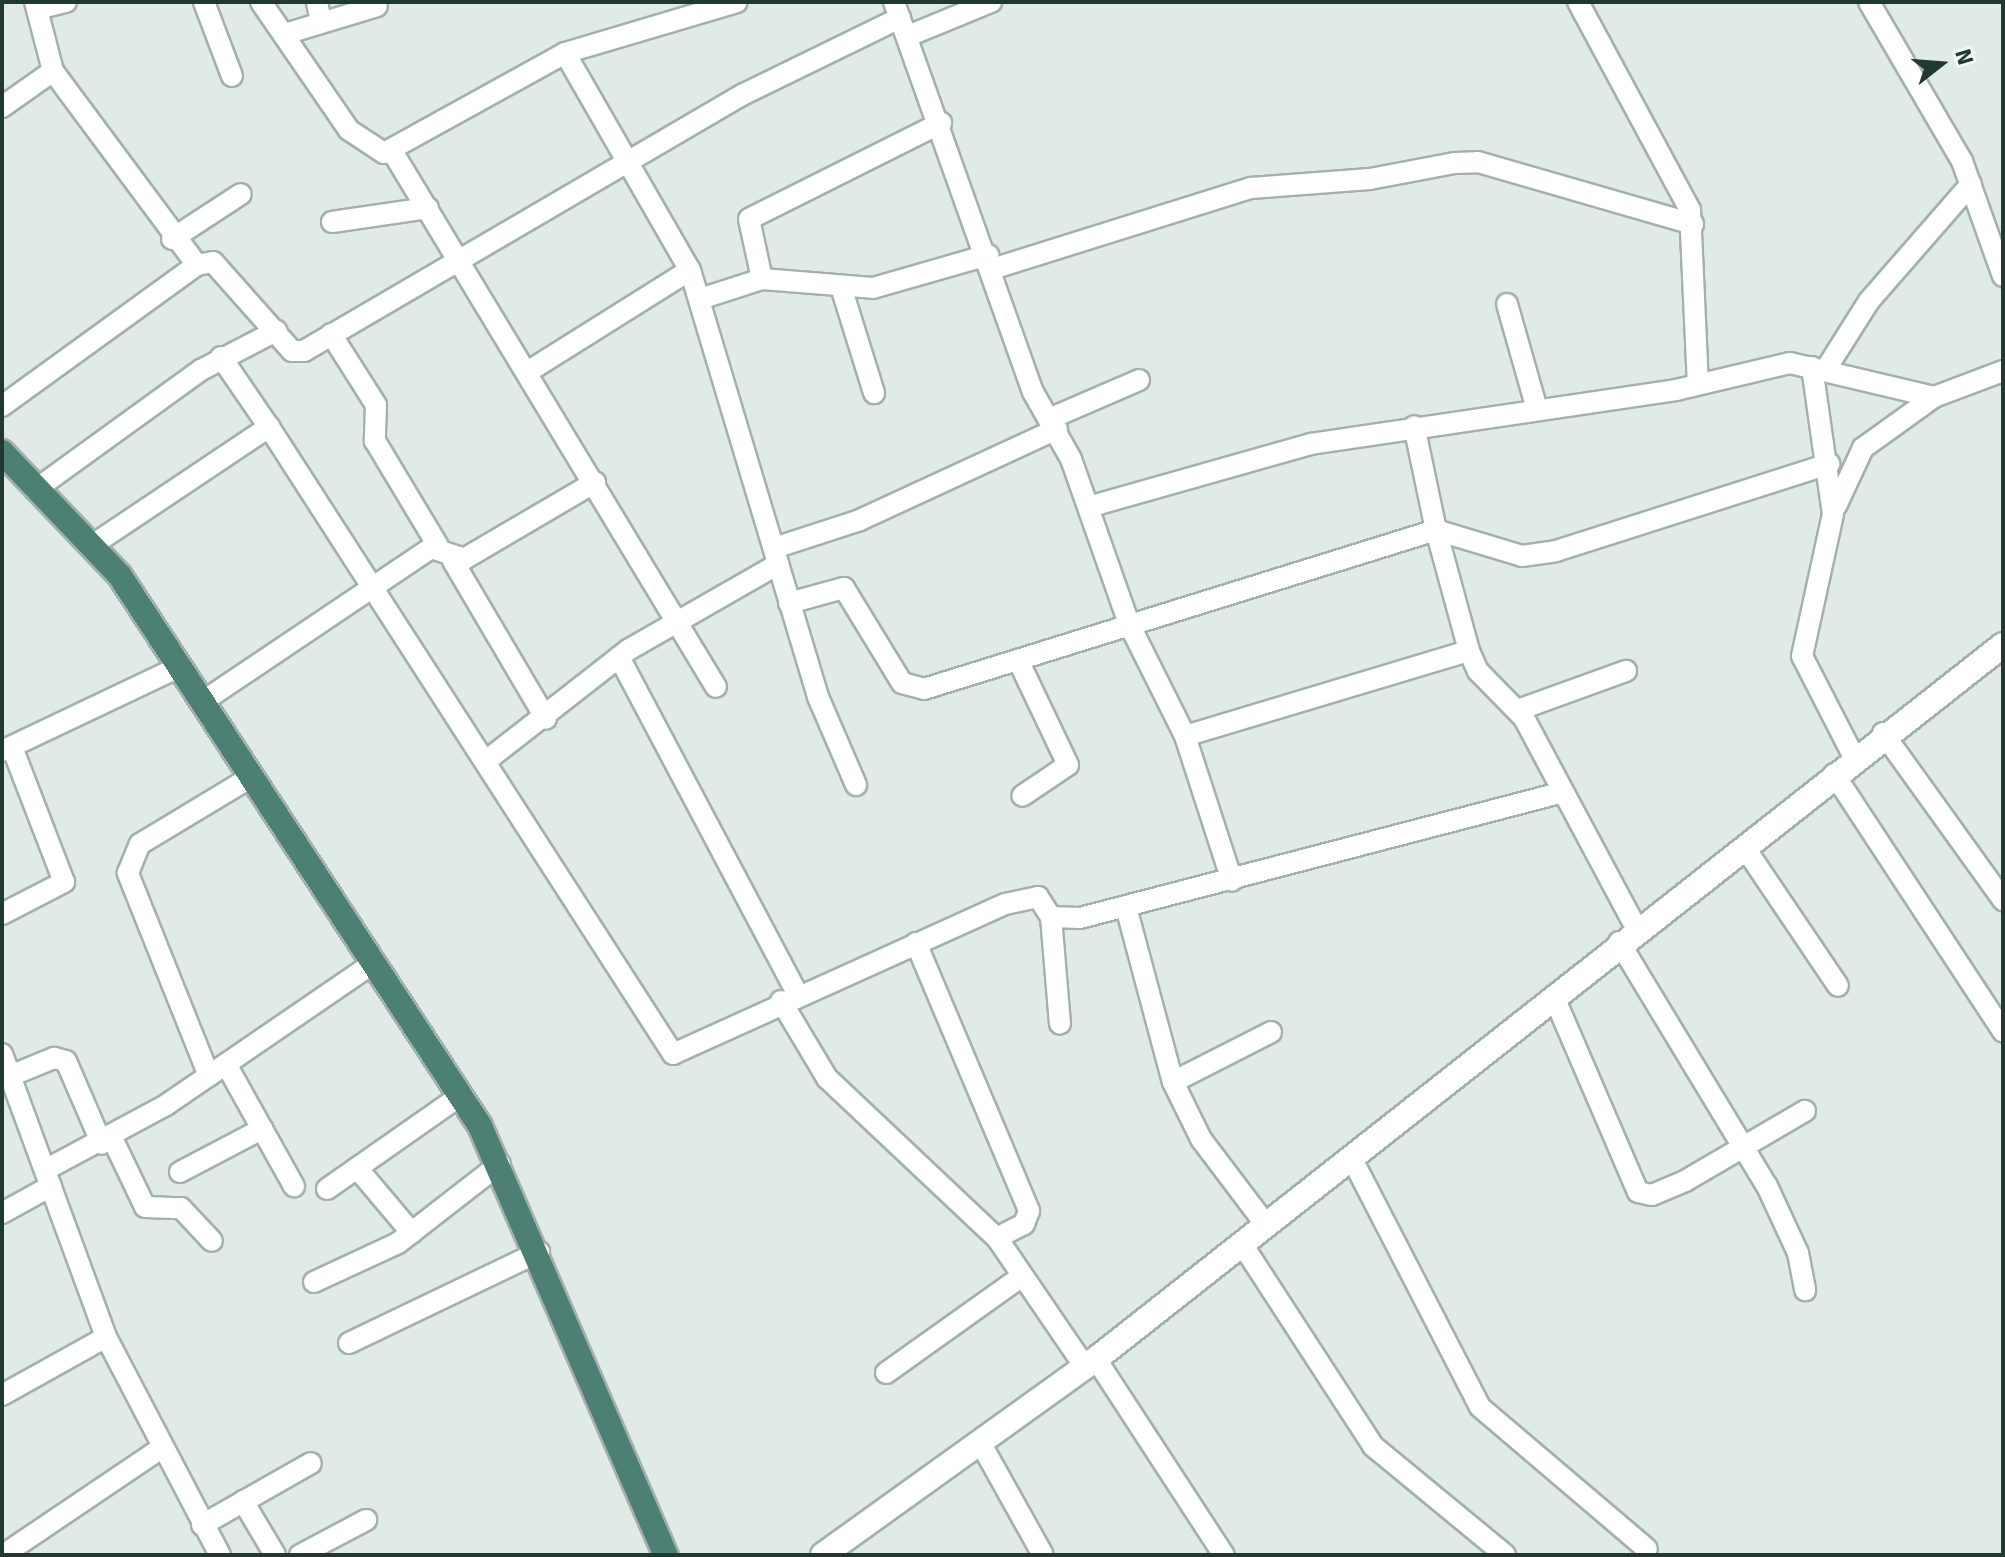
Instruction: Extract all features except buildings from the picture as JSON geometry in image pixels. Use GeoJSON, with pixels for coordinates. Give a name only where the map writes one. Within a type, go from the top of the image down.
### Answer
{"type":"FeatureCollection","features":[{"type":"Feature","properties":{"kind":"highway"},"geometry":{"type":"LineString","coordinates":[[4,457],[94,544],[179,667],[460,1096],[500,1164],[666,1555]]}},
{"type":"Feature","properties":{"kind":"street"},"geometry":{"type":"LineString","coordinates":[[66,2],[36,5],[53,71],[172,239],[197,265]]}},
{"type":"Feature","properties":{"kind":"street"},"geometry":{"type":"LineString","coordinates":[[204,2],[232,76]]}},
{"type":"Feature","properties":{"kind":"street"},"geometry":{"type":"LineString","coordinates":[[261,2],[349,130],[374,149],[392,151],[565,53],[737,2]]}},
{"type":"Feature","properties":{"kind":"street"},"geometry":{"type":"LineString","coordinates":[[317,2],[321,23]]}},
{"type":"Feature","properties":{"kind":"street"},"geometry":{"type":"LineString","coordinates":[[2,406],[197,265],[213,262],[230,276],[292,351],[331,334],[624,161],[901,19],[991,2]]}},
{"type":"Feature","properties":{"kind":"street"},"geometry":{"type":"LineString","coordinates":[[1578,2],[1657,141],[1693,224],[1698,384]]}},
{"type":"Feature","properties":{"kind":"street"},"geometry":{"type":"LineString","coordinates":[[1869,2],[1971,184],[2003,276]]}},
{"type":"Feature","properties":{"kind":"street"},"geometry":{"type":"LineString","coordinates":[[285,34],[377,6]]}},
{"type":"Feature","properties":{"kind":"street"},"geometry":{"type":"LineString","coordinates":[[901,19],[1053,424],[1092,506],[1129,624],[1185,736],[1232,881]]}},
{"type":"Feature","properties":{"kind":"street"},"geometry":{"type":"LineString","coordinates":[[565,53],[624,161],[690,270],[789,603],[856,785]]}},
{"type":"Feature","properties":{"kind":"street"},"geometry":{"type":"LineString","coordinates":[[2,107],[53,71]]}},
{"type":"Feature","properties":{"kind":"street"},"geometry":{"type":"LineString","coordinates":[[762,279],[749,219],[941,123]]}},
{"type":"Feature","properties":{"kind":"street"},"geometry":{"type":"LineString","coordinates":[[392,151],[529,371],[716,687]]}},
{"type":"Feature","properties":{"kind":"street"},"geometry":{"type":"LineString","coordinates":[[700,299],[762,279],[842,290],[873,288],[990,262],[1251,188],[1370,179],[1455,163],[1478,162],[1693,224]]}},
{"type":"Feature","properties":{"kind":"street"},"geometry":{"type":"LineString","coordinates":[[1833,514],[1819,368],[1869,301],[1971,184]]}},
{"type":"Feature","properties":{"kind":"street"},"geometry":{"type":"LineString","coordinates":[[172,239],[241,194]]}},
{"type":"Feature","properties":{"kind":"street"},"geometry":{"type":"LineString","coordinates":[[332,222],[428,208]]}},
{"type":"Feature","properties":{"kind":"street"},"geometry":{"type":"LineString","coordinates":[[529,371],[690,270]]}},
{"type":"Feature","properties":{"kind":"street"},"geometry":{"type":"LineString","coordinates":[[842,290],[874,393]]}},
{"type":"Feature","properties":{"kind":"street"},"geometry":{"type":"LineString","coordinates":[[1507,304],[1537,409]]}},
{"type":"Feature","properties":{"kind":"street"},"geometry":{"type":"LineString","coordinates":[[35,490],[221,357],[276,331]]}},
{"type":"Feature","properties":{"kind":"street"},"geometry":{"type":"LineString","coordinates":[[331,334],[376,405],[375,441],[546,719]]}},
{"type":"Feature","properties":{"kind":"street"},"geometry":{"type":"LineString","coordinates":[[221,357],[269,427],[370,590],[486,761],[673,1054],[789,997],[1030,897],[1045,901],[1051,917],[1060,1024]]}},
{"type":"Feature","properties":{"kind":"street"},"geometry":{"type":"LineString","coordinates":[[1092,506],[1311,444],[1698,384],[1790,363],[1934,397]]}},
{"type":"Feature","properties":{"kind":"street"},"geometry":{"type":"LineString","coordinates":[[1854,757],[1802,656],[1833,514],[1863,448],[1934,397],[2003,371]]}},
{"type":"Feature","properties":{"kind":"street"},"geometry":{"type":"LineString","coordinates":[[486,761],[546,719],[619,657],[679,622],[776,556],[860,520],[1139,380]]}},
{"type":"Feature","properties":{"kind":"street"},"geometry":{"type":"LineString","coordinates":[[1414,426],[1436,530],[1469,651],[1478,671],[1518,710],[1563,792],[1627,935],[1788,1225],[1805,1290]]}},
{"type":"Feature","properties":{"kind":"street"},"geometry":{"type":"LineString","coordinates":[[94,544],[269,427]]}},
{"type":"Feature","properties":{"kind":"street"},"geometry":{"type":"LineString","coordinates":[[789,603],[844,588],[908,688],[1018,660],[1436,530],[1522,556],[1556,551],[1829,464]]}},
{"type":"Feature","properties":{"kind":"street"},"geometry":{"type":"LineString","coordinates":[[202,702],[370,590],[595,482]]}},
{"type":"Feature","properties":{"kind":"street"},"geometry":{"type":"LineString","coordinates":[[823,1555],[1090,1363],[1554,997],[1627,935],[1745,848],[1883,733],[2003,645]]}},
{"type":"Feature","properties":{"kind":"street"},"geometry":{"type":"LineString","coordinates":[[1185,736],[1469,651]]}},
{"type":"Feature","properties":{"kind":"street"},"geometry":{"type":"LineString","coordinates":[[619,657],[827,1078],[997,1238],[1022,1276],[1090,1363],[1224,1555]]}},
{"type":"Feature","properties":{"kind":"street"},"geometry":{"type":"LineString","coordinates":[[1018,660],[1068,765],[1022,796]]}},
{"type":"Feature","properties":{"kind":"street"},"geometry":{"type":"LineString","coordinates":[[2,914],[64,882],[7,749],[179,667]]}},
{"type":"Feature","properties":{"kind":"street"},"geometry":{"type":"LineString","coordinates":[[1518,710],[1626,671]]}},
{"type":"Feature","properties":{"kind":"street"},"geometry":{"type":"LineString","coordinates":[[1883,733],[2003,900]]}},
{"type":"Feature","properties":{"kind":"street"},"geometry":{"type":"LineString","coordinates":[[1834,774],[2003,1031]]}},
{"type":"Feature","properties":{"kind":"street"},"geometry":{"type":"LineString","coordinates":[[251,777],[140,844],[128,873],[218,1070],[262,1129],[294,1186]]}},
{"type":"Feature","properties":{"kind":"street"},"geometry":{"type":"LineString","coordinates":[[1051,917],[1126,907],[1563,792]]}},
{"type":"Feature","properties":{"kind":"street"},"geometry":{"type":"LineString","coordinates":[[1745,848],[1838,986]]}},
{"type":"Feature","properties":{"kind":"street"},"geometry":{"type":"LineString","coordinates":[[1126,907],[1173,1082],[1201,1139],[1266,1225]]}},
{"type":"Feature","properties":{"kind":"street"},"geometry":{"type":"LineString","coordinates":[[916,943],[1029,1211],[1024,1224],[997,1238]]}},
{"type":"Feature","properties":{"kind":"street"},"geometry":{"type":"LineString","coordinates":[[2,1213],[48,1178],[218,1070],[373,963]]}},
{"type":"Feature","properties":{"kind":"street"},"geometry":{"type":"LineString","coordinates":[[1554,997],[1638,1192],[1652,1195],[1747,1150],[1805,1111]]}},
{"type":"Feature","properties":{"kind":"street"},"geometry":{"type":"LineString","coordinates":[[1173,1082],[1271,1032]]}},
{"type":"Feature","properties":{"kind":"street"},"geometry":{"type":"LineString","coordinates":[[2,1054],[9,1086],[48,1178],[106,1337],[220,1555]]}},
{"type":"Feature","properties":{"kind":"street"},"geometry":{"type":"LineString","coordinates":[[9,1086],[54,1058],[66,1061],[145,1207],[181,1208],[212,1241]]}},
{"type":"Feature","properties":{"kind":"street"},"geometry":{"type":"LineString","coordinates":[[327,1189],[460,1096]]}},
{"type":"Feature","properties":{"kind":"street"},"geometry":{"type":"LineString","coordinates":[[180,1172],[262,1129]]}},
{"type":"Feature","properties":{"kind":"street"},"geometry":{"type":"LineString","coordinates":[[1351,1157],[1480,1407],[1647,1549]]}},
{"type":"Feature","properties":{"kind":"street"},"geometry":{"type":"LineString","coordinates":[[314,1282],[412,1233],[500,1164]]}},
{"type":"Feature","properties":{"kind":"street"},"geometry":{"type":"LineString","coordinates":[[357,1168],[412,1233]]}},
{"type":"Feature","properties":{"kind":"street"},"geometry":{"type":"LineString","coordinates":[[1242,1244],[1373,1446],[1505,1555]]}},
{"type":"Feature","properties":{"kind":"street"},"geometry":{"type":"LineString","coordinates":[[349,1343],[539,1252]]}},
{"type":"Feature","properties":{"kind":"street"},"geometry":{"type":"LineString","coordinates":[[886,1373],[1022,1276]]}},
{"type":"Feature","properties":{"kind":"street"},"geometry":{"type":"LineString","coordinates":[[2,1395],[106,1337]]}},
{"type":"Feature","properties":{"kind":"street"},"geometry":{"type":"LineString","coordinates":[[980,1442],[1043,1555]]}},
{"type":"Feature","properties":{"kind":"street"},"geometry":{"type":"LineString","coordinates":[[3,1555],[163,1447]]}},
{"type":"Feature","properties":{"kind":"street"},"geometry":{"type":"LineString","coordinates":[[202,1525],[311,1463]]}},
{"type":"Feature","properties":{"kind":"street"},"geometry":{"type":"LineString","coordinates":[[243,1501],[275,1555]]}},
{"type":"Feature","properties":{"kind":"street"},"geometry":{"type":"LineString","coordinates":[[300,1555],[366,1520]]}}]}
